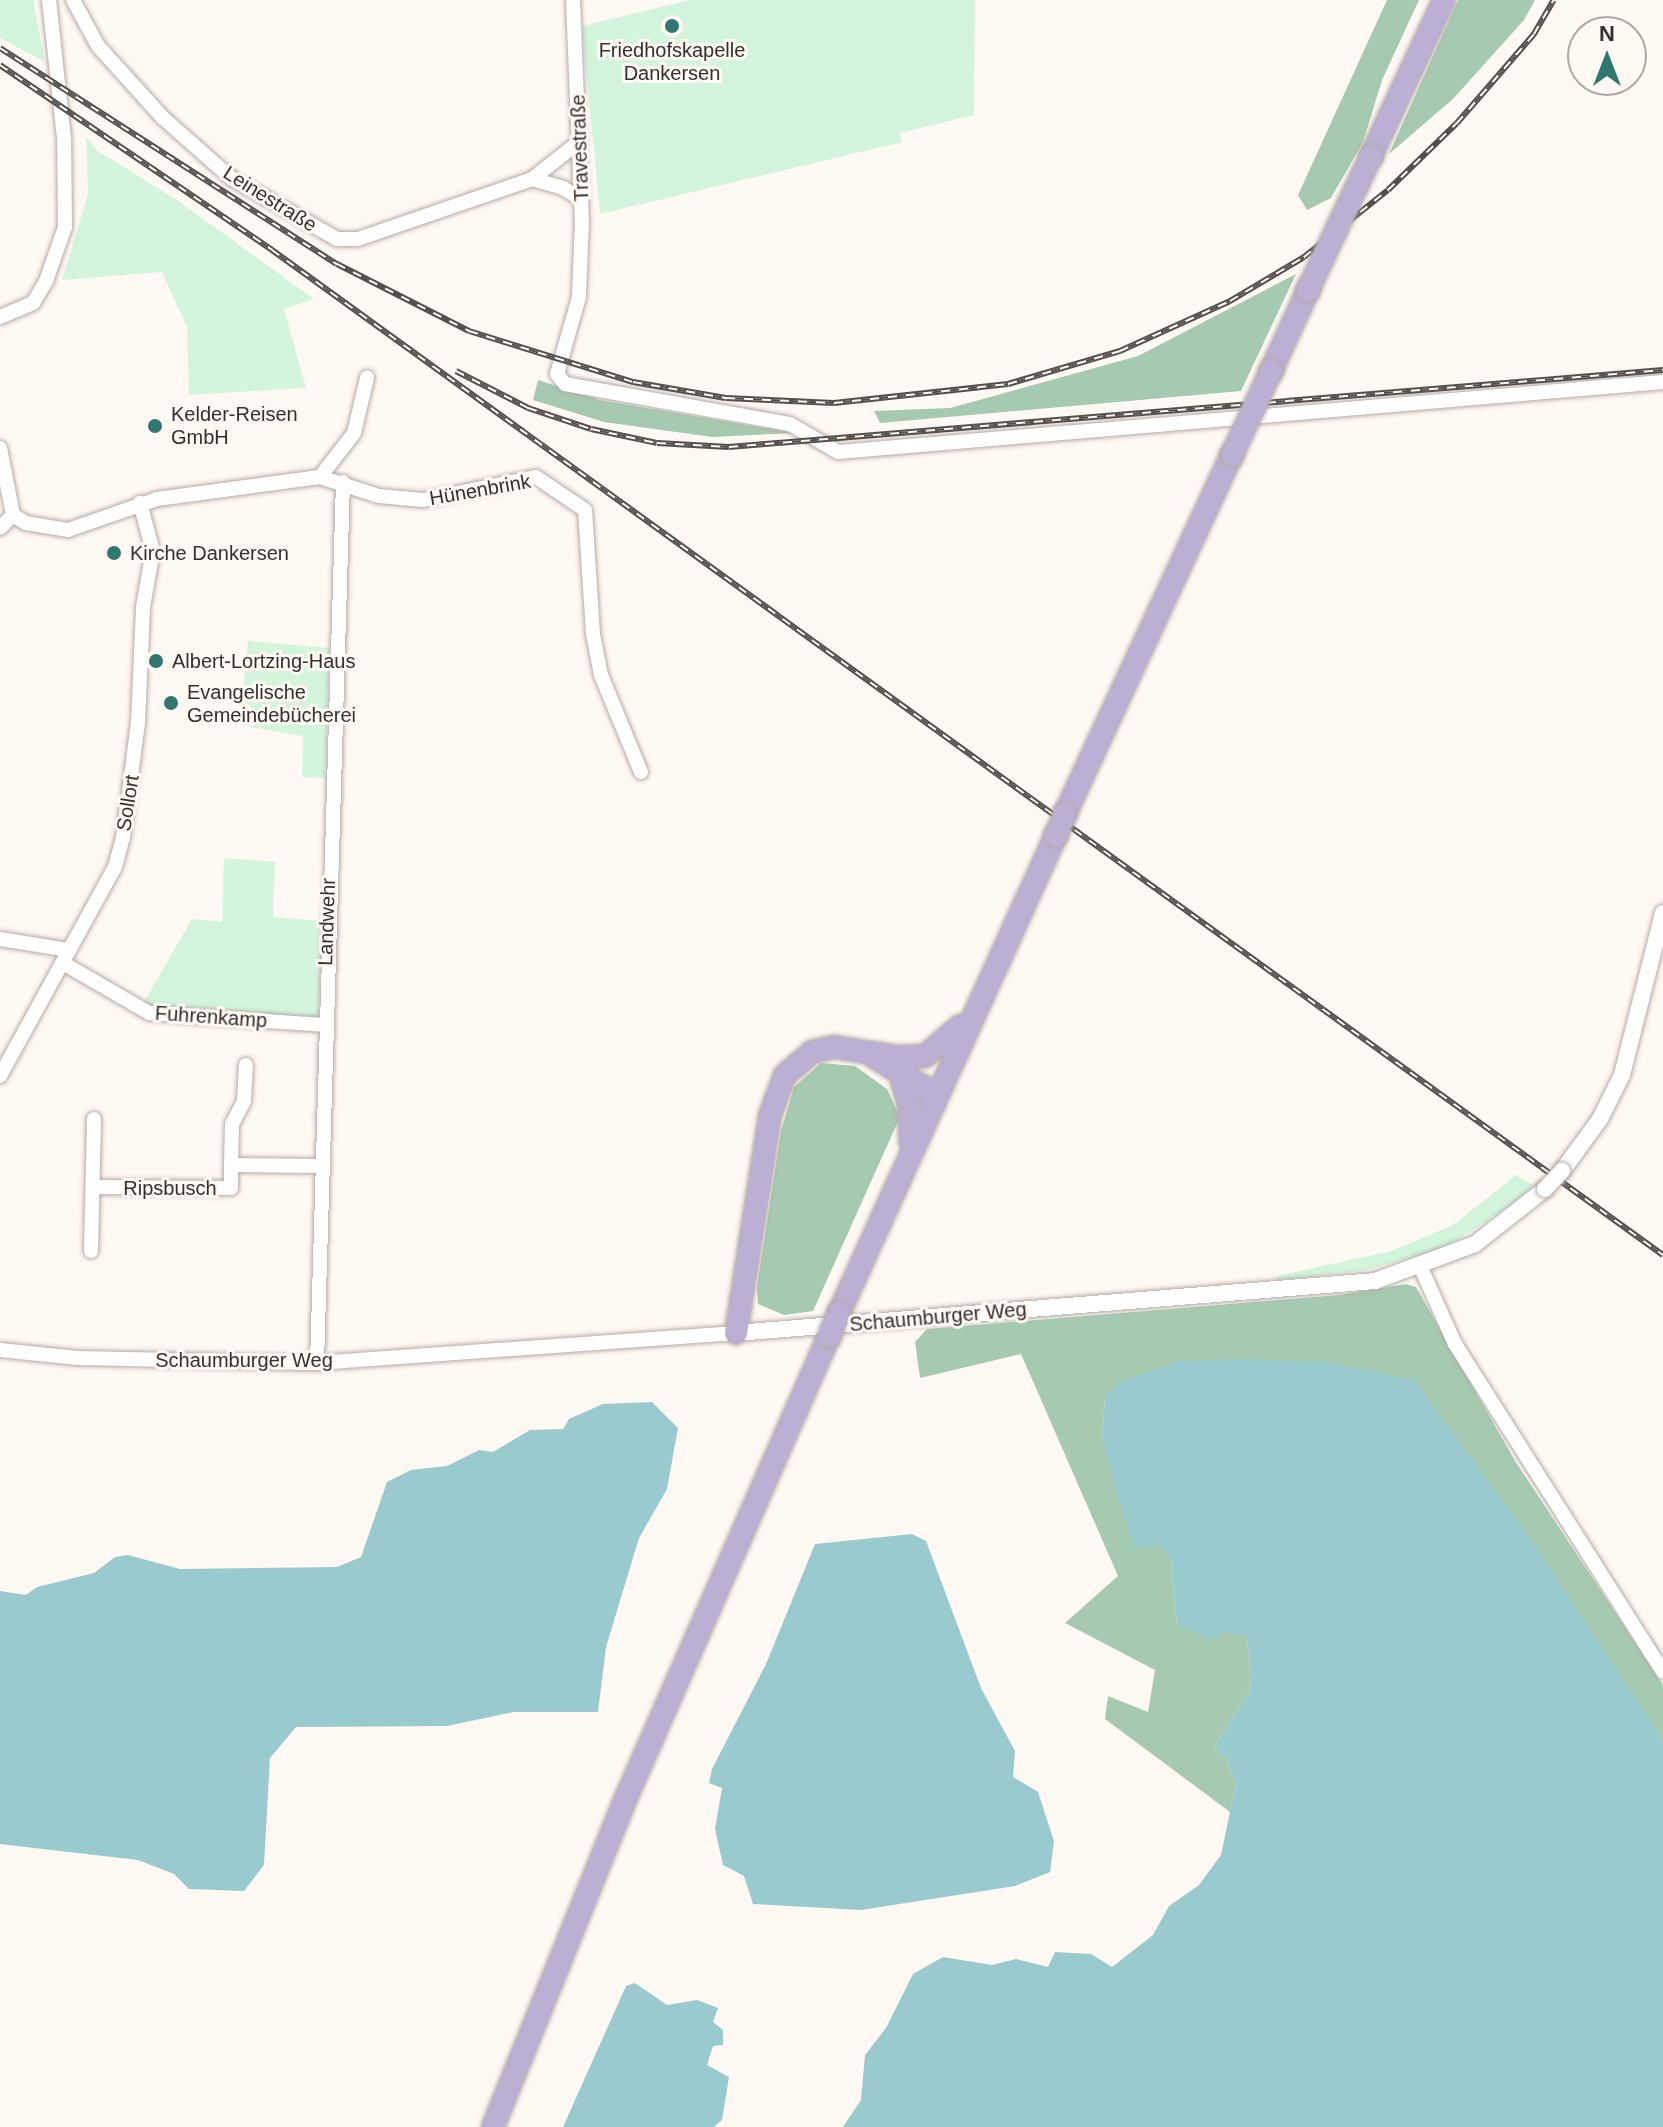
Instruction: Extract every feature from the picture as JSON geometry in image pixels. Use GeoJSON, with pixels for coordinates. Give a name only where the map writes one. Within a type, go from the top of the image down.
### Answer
{"type":"FeatureCollection","features":[{"type":"Feature","properties":{"kind":"main road"},"geometry":{"type":"LineString","coordinates":[[493,2127],[626,1798],[971,1013],[1444,0]]}},
{"type":"Feature","properties":{"kind":"main road"},"geometry":{"type":"LineString","coordinates":[[899,1067],[935,1051],[971,1013]]}},
{"type":"Feature","properties":{"kind":"main road"},"geometry":{"type":"LineString","coordinates":[[736,1333],[775,1092],[793,1065],[812,1052],[834,1047],[868,1053],[939,1086]]}},
{"type":"Feature","properties":{"kind":"main road"},"geometry":{"type":"LineString","coordinates":[[899,1067],[909,1105],[910,1152]]}},
{"type":"Feature","properties":{"kind":"street"},"geometry":{"type":"LineString","coordinates":[[0,317],[33,303],[46,281],[65,227],[64,138],[49,0]]}},
{"type":"Feature","properties":{"kind":"street","name":"Leinestraße"},"geometry":{"type":"LineString","coordinates":[[73,0],[98,46],[163,118],[231,178],[337,239],[358,239],[532,179],[579,142]]}},
{"type":"Feature","properties":{"kind":"street","name":"Travestraße"},"geometry":{"type":"LineString","coordinates":[[573,0],[582,200],[579,297],[557,374],[565,384],[790,424],[838,452],[1663,382]]}},
{"type":"Feature","properties":{"kind":"street"},"geometry":{"type":"LineString","coordinates":[[532,179],[563,188],[582,200]]}},
{"type":"Feature","properties":{"kind":"street"},"geometry":{"type":"LineString","coordinates":[[320,477],[354,433],[367,378]]}},
{"type":"Feature","properties":{"kind":"street"},"geometry":{"type":"LineString","coordinates":[[0,448],[13,515],[0,528]]}},
{"type":"Feature","properties":{"kind":"street","name":"Hünenbrink"},"geometry":{"type":"LineString","coordinates":[[13,515],[26,523],[68,530],[140,503],[320,477],[379,496],[423,500],[536,477],[585,510],[593,634],[601,675],[641,772]]}},
{"type":"Feature","properties":{"kind":"street","name":"Landwehr"},"geometry":{"type":"LineString","coordinates":[[317,1363],[324,1025],[343,482]]}},
{"type":"Feature","properties":{"kind":"street","name":"Sollort"},"geometry":{"type":"LineString","coordinates":[[0,1076],[6,1051],[66,957],[115,867],[131,797],[143,607],[153,551],[140,503]]}},
{"type":"Feature","properties":{"kind":"street","name":"Schaumburger Weg"},"geometry":{"type":"LineString","coordinates":[[0,1350],[78,1358],[317,1363],[1338,1286],[1421,1268],[1475,1244],[1545,1189],[1600,1119],[1622,1075],[1663,913]]}},
{"type":"Feature","properties":{"kind":"street"},"geometry":{"type":"LineString","coordinates":[[0,939],[66,957]]}},
{"type":"Feature","properties":{"kind":"street","name":"Fuhrenkamp"},"geometry":{"type":"LineString","coordinates":[[66,957],[149,1013],[324,1025]]}},
{"type":"Feature","properties":{"kind":"street"},"geometry":{"type":"LineString","coordinates":[[231,1165],[232,1124],[244,1101],[246,1065]]}},
{"type":"Feature","properties":{"kind":"street"},"geometry":{"type":"LineString","coordinates":[[91,1251],[94,1119]]}},
{"type":"Feature","properties":{"kind":"street","name":"Ripsbusch"},"geometry":{"type":"LineString","coordinates":[[93,1187],[231,1188],[231,1165],[321,1166]]}},
{"type":"Feature","properties":{"kind":"street"},"geometry":{"type":"LineString","coordinates":[[1421,1268],[1455,1344],[1663,1672]]}},
{"type":"Feature","properties":{"kind":"green space"},"geometry":{"type":"Polygon","coordinates":[[[0,0],[33,0],[45,62],[0,38],[0,0]]]}},
{"type":"Feature","properties":{"kind":"green space"},"geometry":{"type":"Polygon","coordinates":[[[690,0],[975,0],[974,115],[900,133],[902,142],[600,214],[582,26],[690,0]]]}},
{"type":"Feature","properties":{"kind":"green space"},"geometry":{"type":"Polygon","coordinates":[[[1387,0],[1419,0],[1382,80],[1363,142],[1331,198],[1307,210],[1298,195],[1387,0]]]}},
{"type":"Feature","properties":{"kind":"green space"},"geometry":{"type":"Polygon","coordinates":[[[1458,0],[1535,0],[1524,20],[1453,99],[1389,154],[1458,0]]]}},
{"type":"Feature","properties":{"kind":"green space"},"geometry":{"type":"Polygon","coordinates":[[[86,137],[98,151],[177,200],[314,299],[284,309],[306,388],[189,395],[187,327],[162,272],[62,280],[88,194],[86,137]]]}},
{"type":"Feature","properties":{"kind":"green space"},"geometry":{"type":"Polygon","coordinates":[[[1296,274],[1241,391],[880,423],[874,411],[950,408],[1138,356],[1296,274]]]}},
{"type":"Feature","properties":{"kind":"green space"},"geometry":{"type":"Polygon","coordinates":[[[538,380],[600,400],[794,433],[712,437],[604,422],[533,400],[538,380]]]}},
{"type":"Feature","properties":{"kind":"green space"},"geometry":{"type":"Polygon","coordinates":[[[248,641],[329,648],[325,778],[302,777],[303,736],[250,727],[251,706],[242,701],[248,641]]]}},
{"type":"Feature","properties":{"kind":"green space"},"geometry":{"type":"Polygon","coordinates":[[[224,858],[275,862],[273,917],[322,921],[319,1015],[311,1020],[142,1005],[192,919],[222,922],[224,858]]]}},
{"type":"Feature","properties":{"kind":"green space"},"geometry":{"type":"Polygon","coordinates":[[[821,1063],[855,1066],[887,1089],[900,1117],[813,1311],[784,1315],[758,1304],[757,1286],[781,1131],[794,1087],[821,1063]]]}},
{"type":"Feature","properties":{"kind":"green space"},"geometry":{"type":"Polygon","coordinates":[[[1516,1175],[1533,1185],[1519,1200],[1444,1248],[1371,1269],[1277,1281],[1277,1276],[1391,1251],[1453,1225],[1516,1175]]]}},
{"type":"Feature","properties":{"kind":"green space"},"geometry":{"type":"Polygon","coordinates":[[[1406,1284],[1416,1287],[1515,1461],[1663,1685],[1663,1740],[1485,1480],[1105,1396],[1102,1440],[1171,1559],[1177,1625],[1247,1635],[1251,1688],[1214,1747],[1227,1760],[1236,1783],[1230,1812],[1105,1719],[1108,1696],[1148,1712],[1155,1670],[1065,1623],[1118,1576],[1021,1354],[920,1378],[915,1342],[927,1329],[1339,1295],[1406,1284]]]}},
{"type":"Feature","properties":{"kind":"water"},"geometry":{"type":"Polygon","coordinates":[[[1241,1359],[1326,1362],[1414,1380],[1532,1541],[1663,1740],[1663,2127],[843,2127],[861,2100],[865,2055],[886,2028],[913,1974],[943,1957],[992,1965],[1016,1959],[1048,1967],[1055,1952],[1091,1954],[1112,1967],[1153,1935],[1169,1906],[1199,1885],[1221,1855],[1236,1783],[1227,1760],[1214,1747],[1251,1688],[1247,1636],[1224,1632],[1210,1639],[1177,1625],[1171,1559],[1160,1546],[1133,1547],[1102,1440],[1105,1396],[1123,1381],[1180,1361],[1241,1359]]]}},
{"type":"Feature","properties":{"kind":"water"},"geometry":{"type":"Polygon","coordinates":[[[652,1402],[678,1428],[667,1489],[639,1538],[606,1647],[598,1712],[514,1712],[447,1726],[296,1727],[270,1758],[264,1865],[244,1891],[189,1889],[174,1874],[138,1860],[0,1844],[0,1591],[26,1595],[37,1587],[94,1573],[115,1557],[128,1555],[180,1569],[337,1567],[361,1557],[387,1482],[411,1470],[447,1466],[479,1450],[493,1452],[530,1430],[563,1429],[569,1419],[603,1404],[652,1402]]]}},
{"type":"Feature","properties":{"kind":"water"},"geometry":{"type":"Polygon","coordinates":[[[912,1534],[926,1541],[981,1688],[1015,1751],[1013,1777],[1038,1792],[1054,1841],[1050,1872],[1015,1886],[861,1910],[753,1904],[744,1876],[723,1865],[715,1829],[722,1788],[709,1783],[712,1769],[766,1664],[815,1544],[912,1534]]]}},
{"type":"Feature","properties":{"kind":"water"},"geometry":{"type":"Polygon","coordinates":[[[635,1983],[667,2005],[697,2000],[718,2008],[713,2022],[723,2030],[723,2045],[713,2046],[707,2065],[729,2077],[722,2120],[714,2127],[563,2127],[626,1986],[635,1983]]]}},
{"type":"Feature","properties":{"kind":"railway"},"geometry":{"type":"LineString","coordinates":[[0,48],[337,264],[469,331],[633,382],[726,398],[834,403],[1008,384],[1120,351],[1230,301],[1304,257],[1388,190],[1457,123],[1534,34],[1554,0]]}},
{"type":"Feature","properties":{"kind":"railway"},"geometry":{"type":"LineString","coordinates":[[0,65],[272,250],[1663,1255]]}},
{"type":"Feature","properties":{"kind":"railway"},"geometry":{"type":"LineString","coordinates":[[456,371],[528,408],[591,429],[657,443],[729,447],[1663,370]]}},
{"type":"Feature","properties":{"kind":"place","name":"Friedhofskapelle Dankersen"},"geometry":{"type":"Point","coordinates":[672,26]}},
{"type":"Feature","properties":{"kind":"place","name":"Kelder-Reisen GmbH"},"geometry":{"type":"Point","coordinates":[155,426]}},
{"type":"Feature","properties":{"kind":"place","name":"Kirche Dankersen"},"geometry":{"type":"Point","coordinates":[114,553]}},
{"type":"Feature","properties":{"kind":"place","name":"Albert-Lortzing-Haus"},"geometry":{"type":"Point","coordinates":[156,661]}},
{"type":"Feature","properties":{"kind":"place","name":"Evangelische Gemeindebücherei"},"geometry":{"type":"Point","coordinates":[171,703]}}]}
